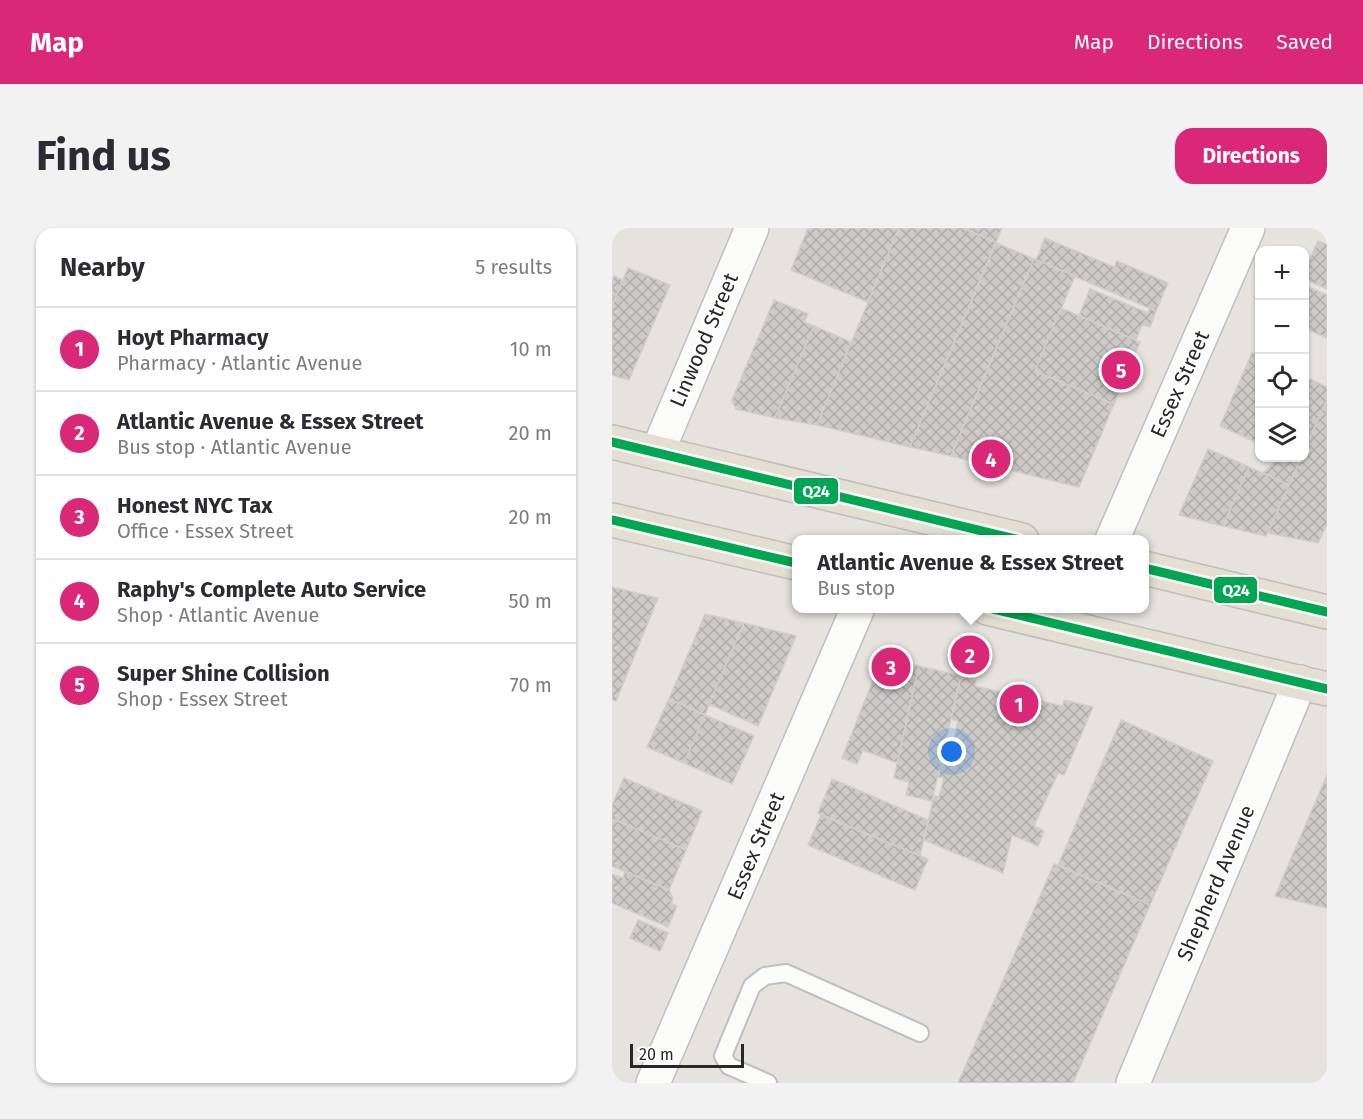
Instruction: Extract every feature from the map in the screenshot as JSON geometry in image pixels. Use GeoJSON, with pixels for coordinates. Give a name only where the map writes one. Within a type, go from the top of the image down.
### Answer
{"type":"FeatureCollection","features":[{"type":"Feature","properties":{"kind":"main road"},"geometry":{"type":"LineString","coordinates":[[612,442],[1001,535]]}},
{"type":"Feature","properties":{"kind":"main road"},"geometry":{"type":"LineString","coordinates":[[612,520],[792,562]]}},
{"type":"Feature","properties":{"kind":"main road"},"geometry":{"type":"LineString","coordinates":[[1149,569],[1327,612]]}},
{"type":"Feature","properties":{"kind":"main road"},"geometry":{"type":"LineString","coordinates":[[1004,613],[1314,686]]}},
{"type":"Feature","properties":{"kind":"street","name":"Linwood Street"},"geometry":{"type":"LineString","coordinates":[[657,453],[752,228]]}},
{"type":"Feature","properties":{"kind":"street","name":"Essex Street"},"geometry":{"type":"LineString","coordinates":[[1114,535],[1248,228]]}},
{"type":"Feature","properties":{"kind":"street","name":"Essex Street"},"geometry":{"type":"LineString","coordinates":[[653,1083],[856,613]]}},
{"type":"Feature","properties":{"kind":"street","name":"Shepherd Avenue"},"geometry":{"type":"LineString","coordinates":[[1133,1083],[1314,686]]}},
{"type":"Feature","properties":{"kind":"lane"},"geometry":{"type":"LineString","coordinates":[[768,1083],[729,1066],[723,1056],[752,986],[765,976],[786,973],[920,1033]]}},
{"type":"Feature","properties":{"kind":"building"},"geometry":{"type":"Polygon","coordinates":[[[808,228],[899,228],[868,302],[791,270],[808,228]]]}},
{"type":"Feature","properties":{"kind":"building"},"geometry":{"type":"Polygon","coordinates":[[[899,228],[963,228],[996,242],[910,447],[817,425],[899,228]]]}},
{"type":"Feature","properties":{"kind":"building"},"geometry":{"type":"Polygon","coordinates":[[[963,228],[1002,228],[996,242],[963,228]]]}},
{"type":"Feature","properties":{"kind":"building"},"geometry":{"type":"Polygon","coordinates":[[[1045,238],[1114,267],[1117,261],[1168,283],[1156,311],[1036,260],[1045,238]]]}},
{"type":"Feature","properties":{"kind":"building"},"geometry":{"type":"Polygon","coordinates":[[[1318,241],[1327,245],[1327,289],[1309,281],[1309,260],[1318,241]]]}},
{"type":"Feature","properties":{"kind":"building"},"geometry":{"type":"Polygon","coordinates":[[[996,243],[1034,259],[951,456],[910,447],[996,243]]]}},
{"type":"Feature","properties":{"kind":"building"},"geometry":{"type":"Polygon","coordinates":[[[1034,259],[1075,276],[1035,371],[1114,404],[1079,487],[951,456],[1034,259]]]}},
{"type":"Feature","properties":{"kind":"building"},"geometry":{"type":"Polygon","coordinates":[[[628,268],[670,285],[629,380],[612,375],[612,305],[628,268]]]}},
{"type":"Feature","properties":{"kind":"building"},"geometry":{"type":"Polygon","coordinates":[[[614,276],[623,280],[612,305],[612,280],[614,276]]]}},
{"type":"Feature","properties":{"kind":"building"},"geometry":{"type":"Polygon","coordinates":[[[1309,287],[1327,295],[1327,338],[1309,330],[1309,287]]]}},
{"type":"Feature","properties":{"kind":"building"},"geometry":{"type":"Polygon","coordinates":[[[1090,289],[1148,313],[1150,308],[1156,311],[1150,327],[1142,325],[1136,340],[1079,316],[1090,289]]]}},
{"type":"Feature","properties":{"kind":"building"},"geometry":{"type":"Polygon","coordinates":[[[774,300],[808,314],[804,322],[814,326],[775,418],[736,409],[732,400],[774,300]]]}},
{"type":"Feature","properties":{"kind":"building"},"geometry":{"type":"Polygon","coordinates":[[[1061,308],[1140,342],[1114,404],[1035,371],[1061,308]]]}},
{"type":"Feature","properties":{"kind":"building"},"geometry":{"type":"Polygon","coordinates":[[[814,326],[851,342],[817,425],[775,418],[814,326]]]}},
{"type":"Feature","properties":{"kind":"building"},"geometry":{"type":"Polygon","coordinates":[[[1252,353],[1255,354],[1255,442],[1220,426],[1252,353]]]}},
{"type":"Feature","properties":{"kind":"building"},"geometry":{"type":"Polygon","coordinates":[[[1309,378],[1327,387],[1327,400],[1309,440],[1309,378]]]}},
{"type":"Feature","properties":{"kind":"building"},"geometry":{"type":"Polygon","coordinates":[[[1327,400],[1327,524],[1318,543],[1268,533],[1299,462],[1309,462],[1309,440],[1327,400]]]}},
{"type":"Feature","properties":{"kind":"building"},"geometry":{"type":"Polygon","coordinates":[[[1208,449],[1249,467],[1223,526],[1179,515],[1208,449]]]}},
{"type":"Feature","properties":{"kind":"building"},"geometry":{"type":"Polygon","coordinates":[[[1275,462],[1299,462],[1289,485],[1263,473],[1275,462]]]}},
{"type":"Feature","properties":{"kind":"building"},"geometry":{"type":"Polygon","coordinates":[[[1249,467],[1289,485],[1266,536],[1223,526],[1249,467]]]}},
{"type":"Feature","properties":{"kind":"building"},"geometry":{"type":"Polygon","coordinates":[[[612,587],[658,598],[616,701],[612,700],[612,587]]]}},
{"type":"Feature","properties":{"kind":"building"},"geometry":{"type":"Polygon","coordinates":[[[705,614],[744,623],[705,715],[669,699],[705,614]]]}},
{"type":"Feature","properties":{"kind":"building"},"geometry":{"type":"Polygon","coordinates":[[[744,623],[796,636],[758,726],[709,704],[744,623]]]}},
{"type":"Feature","properties":{"kind":"building"},"geometry":{"type":"Polygon","coordinates":[[[882,658],[919,666],[897,763],[863,750],[857,764],[842,758],[882,658]]]}},
{"type":"Feature","properties":{"kind":"building"},"geometry":{"type":"Polygon","coordinates":[[[919,666],[961,676],[932,801],[906,795],[909,782],[894,778],[919,666]]]}},
{"type":"Feature","properties":{"kind":"building"},"geometry":{"type":"Polygon","coordinates":[[[961,676],[976,680],[975,686],[1063,706],[1064,700],[1093,707],[1064,775],[1058,773],[1034,826],[1044,831],[1038,846],[1012,835],[1003,873],[924,840],[934,796],[939,797],[944,778],[938,777],[947,737],[954,739],[958,721],[951,719],[961,676]]]}},
{"type":"Feature","properties":{"kind":"building"},"geometry":{"type":"Polygon","coordinates":[[[669,699],[705,715],[684,763],[647,747],[669,699]]]}},
{"type":"Feature","properties":{"kind":"building"},"geometry":{"type":"Polygon","coordinates":[[[705,715],[754,736],[732,784],[684,763],[705,715]]]}},
{"type":"Feature","properties":{"kind":"building"},"geometry":{"type":"Polygon","coordinates":[[[1121,720],[1213,761],[1150,905],[1058,865],[1121,720]]]}},
{"type":"Feature","properties":{"kind":"building"},"geometry":{"type":"Polygon","coordinates":[[[1327,775],[1327,908],[1275,896],[1327,775]]]}},
{"type":"Feature","properties":{"kind":"building"},"geometry":{"type":"Polygon","coordinates":[[[624,778],[702,811],[686,850],[612,819],[612,805],[624,778]]]}},
{"type":"Feature","properties":{"kind":"building"},"geometry":{"type":"Polygon","coordinates":[[[832,779],[928,820],[920,856],[818,813],[832,779]]]}},
{"type":"Feature","properties":{"kind":"building"},"geometry":{"type":"Polygon","coordinates":[[[821,815],[928,859],[915,890],[808,845],[821,815]]]}},
{"type":"Feature","properties":{"kind":"building"},"geometry":{"type":"Polygon","coordinates":[[[612,819],[686,850],[669,890],[612,866],[612,819]]]}},
{"type":"Feature","properties":{"kind":"building"},"geometry":{"type":"Polygon","coordinates":[[[1054,864],[1150,905],[1073,1083],[958,1083],[1054,864]]]}},
{"type":"Feature","properties":{"kind":"building"},"geometry":{"type":"Polygon","coordinates":[[[625,872],[669,890],[673,898],[671,903],[677,906],[668,927],[612,903],[612,874],[623,878],[625,872]]]}},
{"type":"Feature","properties":{"kind":"building"},"geometry":{"type":"Polygon","coordinates":[[[638,920],[668,933],[660,951],[630,938],[638,920]]]}},
{"type":"Feature","properties":{"kind":"transit line","name":"Q24"},"geometry":{"type":"LineString","coordinates":[[612,442],[999,535]]}},
{"type":"Feature","properties":{"kind":"transit line","name":"Q24"},"geometry":{"type":"LineString","coordinates":[[612,520],[792,562]]}},
{"type":"Feature","properties":{"kind":"transit line","name":"Q24"},"geometry":{"type":"LineString","coordinates":[[1149,569],[1327,612]]}},
{"type":"Feature","properties":{"kind":"transit line","name":"Q24"},"geometry":{"type":"LineString","coordinates":[[1010,613],[1327,689]]}},
{"type":"Feature","properties":{"kind":"place","name":"Super Shine Collision"},"geometry":{"type":"Point","coordinates":[1121,370]}},
{"type":"Feature","properties":{"kind":"place","name":"Raphy's Complete Auto Service"},"geometry":{"type":"Point","coordinates":[991,459]}},
{"type":"Feature","properties":{"kind":"place","name":"Atlantic Avenue & Essex Street"},"geometry":{"type":"Point","coordinates":[970,655]}},
{"type":"Feature","properties":{"kind":"place","name":"Honest NYC Tax"},"geometry":{"type":"Point","coordinates":[891,667]}},
{"type":"Feature","properties":{"kind":"place","name":"Hoyt Pharmacy"},"geometry":{"type":"Point","coordinates":[1019,704]}}]}
